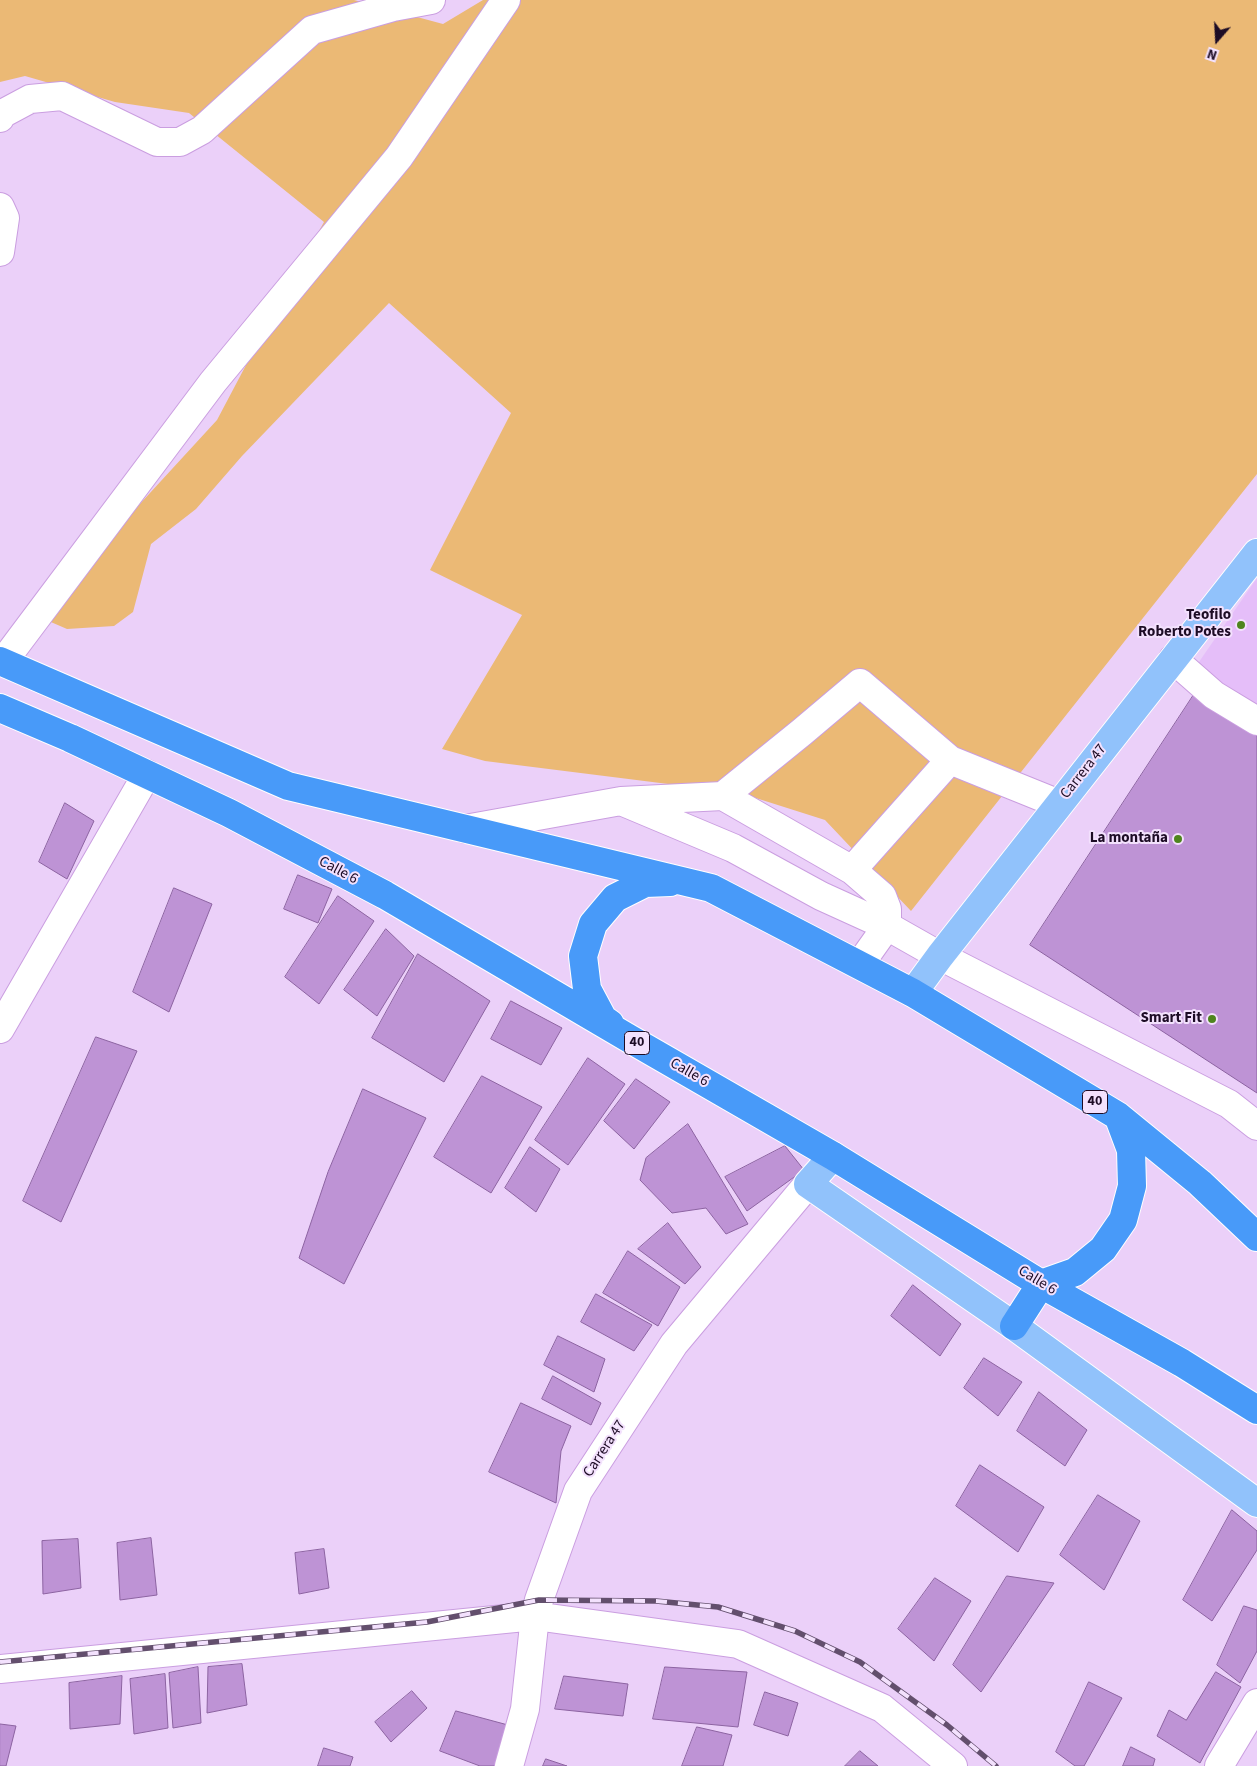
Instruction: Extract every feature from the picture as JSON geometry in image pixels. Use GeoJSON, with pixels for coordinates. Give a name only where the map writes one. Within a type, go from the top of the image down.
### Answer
{"type":"FeatureCollection","features":[{"type":"Feature","properties":{"kind":"highway","name":"40"},"geometry":{"type":"LineString","coordinates":[[1,661],[288,786],[711,888],[913,993],[1118,1116],[1200,1183],[1257,1237]]}},
{"type":"Feature","properties":{"kind":"highway","name":"Calle 6"},"geometry":{"type":"LineString","coordinates":[[0,708],[70,738],[229,813],[385,895],[833,1156],[1041,1284],[1182,1363],[1257,1410]]}},
{"type":"Feature","properties":{"kind":"highway"},"geometry":{"type":"LineString","coordinates":[[630,1039],[603,1019],[587,989],[583,956],[593,924],[615,898],[645,883],[677,882],[711,888]]}},
{"type":"Feature","properties":{"kind":"highway"},"geometry":{"type":"LineString","coordinates":[[1014,1326],[1041,1284],[1074,1272],[1103,1250],[1123,1220],[1132,1186],[1131,1150],[1118,1116]]}},
{"type":"Feature","properties":{"kind":"main road","name":"Carrera 47"},"geometry":{"type":"LineString","coordinates":[[913,993],[940,956],[1257,553]]}},
{"type":"Feature","properties":{"kind":"main road"},"geometry":{"type":"LineString","coordinates":[[833,1156],[808,1184],[1014,1326],[1257,1503]]}},
{"type":"Feature","properties":{"kind":"street"},"geometry":{"type":"LineString","coordinates":[[0,118],[2,114],[30,98],[62,96],[157,142],[180,142],[202,130],[312,30],[393,7],[431,0]]}},
{"type":"Feature","properties":{"kind":"street"},"geometry":{"type":"LineString","coordinates":[[1,661],[213,382],[399,157],[506,0]]}},
{"type":"Feature","properties":{"kind":"street"},"geometry":{"type":"LineString","coordinates":[[0,207],[4,218],[0,252]]}},
{"type":"Feature","properties":{"kind":"street"},"geometry":{"type":"LineString","coordinates":[[1173,660],[1214,695],[1257,721]]}},
{"type":"Feature","properties":{"kind":"street"},"geometry":{"type":"LineString","coordinates":[[723,796],[860,683],[950,760],[1059,804]]}},
{"type":"Feature","properties":{"kind":"street"},"geometry":{"type":"LineString","coordinates":[[852,870],[950,760]]}},
{"type":"Feature","properties":{"kind":"street"},"geometry":{"type":"LineString","coordinates":[[0,1029],[147,774]]}},
{"type":"Feature","properties":{"kind":"street"},"geometry":{"type":"LineString","coordinates":[[465,829],[621,801],[723,796],[852,870],[882,896],[887,909],[887,926],[860,964]]}},
{"type":"Feature","properties":{"kind":"street"},"geometry":{"type":"LineString","coordinates":[[621,801],[732,848],[821,896],[887,926],[940,956],[1229,1104],[1257,1126]]}},
{"type":"Feature","properties":{"kind":"street","name":"Carrera 47"},"geometry":{"type":"LineString","coordinates":[[509,1766],[525,1709],[535,1616],[539,1600],[578,1492],[674,1344],[808,1184]]}},
{"type":"Feature","properties":{"kind":"street"},"geometry":{"type":"LineString","coordinates":[[0,1669],[535,1616],[738,1644],[882,1708],[953,1766]]}},
{"type":"Feature","properties":{"kind":"street"},"geometry":{"type":"LineString","coordinates":[[1219,1766],[1257,1703]]}},
{"type":"Feature","properties":{"kind":"shaded area"},"geometry":{"type":"Polygon","coordinates":[[[0,0],[354,0],[443,24],[483,0],[1257,0],[1257,474],[911,911],[825,820],[740,793],[485,761],[442,749],[522,615],[430,570],[511,413],[389,303],[242,456],[196,509],[151,544],[133,612],[114,626],[67,629],[37,616],[217,420],[324,222],[189,113],[115,102],[25,76],[0,82],[0,0]]]}},
{"type":"Feature","properties":{"kind":"shaded area","name":"Teofilo Roberto Potes"},"geometry":{"type":"Polygon","coordinates":[[[1257,578],[1257,704],[1192,672],[1257,578]]]}},
{"type":"Feature","properties":{"kind":"building","name":"La montaña"},"geometry":{"type":"Polygon","coordinates":[[[1195,693],[1257,734],[1257,1093],[1030,945],[1195,693]]]}},
{"type":"Feature","properties":{"kind":"building"},"geometry":{"type":"Polygon","coordinates":[[[65,803],[94,821],[67,879],[39,862],[65,803]]]}},
{"type":"Feature","properties":{"kind":"building"},"geometry":{"type":"Polygon","coordinates":[[[298,875],[332,889],[318,923],[284,909],[298,875]]]}},
{"type":"Feature","properties":{"kind":"building"},"geometry":{"type":"Polygon","coordinates":[[[174,888],[212,904],[169,1012],[133,992],[174,888]]]}},
{"type":"Feature","properties":{"kind":"building"},"geometry":{"type":"Polygon","coordinates":[[[338,896],[374,921],[319,1004],[285,977],[338,896]]]}},
{"type":"Feature","properties":{"kind":"building"},"geometry":{"type":"Polygon","coordinates":[[[386,929],[414,956],[377,1016],[344,990],[386,929]]]}},
{"type":"Feature","properties":{"kind":"building"},"geometry":{"type":"Polygon","coordinates":[[[418,954],[490,1001],[444,1082],[372,1038],[418,954]]]}},
{"type":"Feature","properties":{"kind":"building"},"geometry":{"type":"Polygon","coordinates":[[[511,1001],[562,1028],[541,1065],[491,1039],[511,1001]]]}},
{"type":"Feature","properties":{"kind":"building"},"geometry":{"type":"Polygon","coordinates":[[[96,1037],[137,1051],[61,1222],[23,1201],[96,1037]]]}},
{"type":"Feature","properties":{"kind":"building"},"geometry":{"type":"Polygon","coordinates":[[[588,1058],[625,1084],[568,1165],[535,1140],[588,1058]]]}},
{"type":"Feature","properties":{"kind":"building"},"geometry":{"type":"Polygon","coordinates":[[[482,1076],[542,1107],[491,1193],[434,1157],[482,1076]]]}},
{"type":"Feature","properties":{"kind":"building"},"geometry":{"type":"Polygon","coordinates":[[[636,1079],[670,1102],[634,1149],[604,1121],[636,1079]]]}},
{"type":"Feature","properties":{"kind":"building"},"geometry":{"type":"Polygon","coordinates":[[[363,1089],[426,1118],[344,1284],[299,1258],[328,1172],[363,1089]]]}},
{"type":"Feature","properties":{"kind":"building"},"geometry":{"type":"Polygon","coordinates":[[[688,1124],[748,1224],[726,1234],[706,1208],[672,1213],[640,1180],[646,1158],[688,1124]]]}},
{"type":"Feature","properties":{"kind":"building"},"geometry":{"type":"Polygon","coordinates":[[[785,1146],[804,1170],[747,1211],[725,1177],[785,1146]]]}},
{"type":"Feature","properties":{"kind":"building"},"geometry":{"type":"Polygon","coordinates":[[[530,1147],[560,1169],[536,1212],[505,1188],[530,1147]]]}},
{"type":"Feature","properties":{"kind":"building"},"geometry":{"type":"Polygon","coordinates":[[[668,1223],[701,1267],[685,1284],[638,1249],[668,1223]]]}},
{"type":"Feature","properties":{"kind":"building"},"geometry":{"type":"Polygon","coordinates":[[[628,1251],[680,1287],[658,1326],[603,1293],[628,1251]]]}},
{"type":"Feature","properties":{"kind":"building"},"geometry":{"type":"Polygon","coordinates":[[[913,1285],[961,1324],[940,1356],[891,1316],[913,1285]]]}},
{"type":"Feature","properties":{"kind":"building"},"geometry":{"type":"Polygon","coordinates":[[[596,1294],[652,1325],[634,1351],[581,1322],[596,1294]]]}},
{"type":"Feature","properties":{"kind":"building"},"geometry":{"type":"Polygon","coordinates":[[[558,1336],[605,1359],[594,1392],[544,1365],[558,1336]]]}},
{"type":"Feature","properties":{"kind":"building"},"geometry":{"type":"Polygon","coordinates":[[[984,1358],[1022,1382],[998,1416],[964,1388],[984,1358]]]}},
{"type":"Feature","properties":{"kind":"building"},"geometry":{"type":"Polygon","coordinates":[[[553,1376],[601,1403],[591,1425],[542,1399],[553,1376]]]}},
{"type":"Feature","properties":{"kind":"building"},"geometry":{"type":"Polygon","coordinates":[[[1039,1392],[1087,1430],[1065,1466],[1017,1431],[1039,1392]]]}},
{"type":"Feature","properties":{"kind":"building"},"geometry":{"type":"Polygon","coordinates":[[[521,1403],[571,1426],[561,1451],[556,1503],[489,1472],[521,1403]]]}},
{"type":"Feature","properties":{"kind":"building"},"geometry":{"type":"Polygon","coordinates":[[[980,1465],[1044,1507],[1018,1552],[956,1506],[980,1465]]]}},
{"type":"Feature","properties":{"kind":"building"},"geometry":{"type":"Polygon","coordinates":[[[1098,1495],[1140,1521],[1104,1590],[1060,1555],[1098,1495]]]}},
{"type":"Feature","properties":{"kind":"building"},"geometry":{"type":"Polygon","coordinates":[[[1232,1510],[1257,1531],[1257,1550],[1212,1621],[1183,1600],[1232,1510]]]}},
{"type":"Feature","properties":{"kind":"building"},"geometry":{"type":"Polygon","coordinates":[[[151,1538],[157,1595],[120,1600],[117,1543],[151,1538]]]}},
{"type":"Feature","properties":{"kind":"building"},"geometry":{"type":"Polygon","coordinates":[[[78,1539],[81,1588],[43,1594],[42,1541],[78,1539]]]}},
{"type":"Feature","properties":{"kind":"building"},"geometry":{"type":"Polygon","coordinates":[[[324,1549],[329,1588],[299,1594],[295,1553],[324,1549]]]}},
{"type":"Feature","properties":{"kind":"building"},"geometry":{"type":"Polygon","coordinates":[[[1007,1576],[1054,1583],[981,1692],[953,1665],[1007,1576]]]}},
{"type":"Feature","properties":{"kind":"building"},"geometry":{"type":"Polygon","coordinates":[[[935,1578],[971,1601],[934,1661],[898,1629],[935,1578]]]}},
{"type":"Feature","properties":{"kind":"building"},"geometry":{"type":"Polygon","coordinates":[[[1244,1606],[1257,1610],[1257,1651],[1240,1683],[1217,1665],[1244,1606]]]}},
{"type":"Feature","properties":{"kind":"building"},"geometry":{"type":"Polygon","coordinates":[[[242,1664],[247,1705],[207,1713],[208,1667],[242,1664]]]}},
{"type":"Feature","properties":{"kind":"building"},"geometry":{"type":"Polygon","coordinates":[[[198,1667],[201,1723],[173,1728],[169,1673],[198,1667]]]}},
{"type":"Feature","properties":{"kind":"building"},"geometry":{"type":"Polygon","coordinates":[[[665,1667],[747,1672],[738,1727],[653,1719],[665,1667]]]}},
{"type":"Feature","properties":{"kind":"building"},"geometry":{"type":"Polygon","coordinates":[[[1216,1672],[1241,1687],[1200,1763],[1157,1736],[1169,1710],[1186,1720],[1216,1672]]]}},
{"type":"Feature","properties":{"kind":"building"},"geometry":{"type":"Polygon","coordinates":[[[165,1674],[168,1728],[134,1734],[130,1679],[165,1674]]]}},
{"type":"Feature","properties":{"kind":"building"},"geometry":{"type":"Polygon","coordinates":[[[122,1676],[120,1724],[70,1729],[69,1683],[122,1676]]]}},
{"type":"Feature","properties":{"kind":"building"},"geometry":{"type":"Polygon","coordinates":[[[564,1676],[628,1684],[623,1716],[555,1709],[564,1676]]]}},
{"type":"Feature","properties":{"kind":"building"},"geometry":{"type":"Polygon","coordinates":[[[1089,1682],[1122,1698],[1084,1766],[1075,1766],[1056,1752],[1089,1682]]]}},
{"type":"Feature","properties":{"kind":"building"},"geometry":{"type":"Polygon","coordinates":[[[412,1691],[427,1708],[391,1742],[375,1722],[412,1691]]]}},
{"type":"Feature","properties":{"kind":"building"},"geometry":{"type":"Polygon","coordinates":[[[765,1692],[798,1703],[788,1736],[754,1725],[765,1692]]]}},
{"type":"Feature","properties":{"kind":"building"},"geometry":{"type":"Polygon","coordinates":[[[456,1711],[508,1725],[495,1766],[480,1766],[440,1751],[456,1711]]]}},
{"type":"Feature","properties":{"kind":"building"},"geometry":{"type":"Polygon","coordinates":[[[0,1724],[16,1726],[6,1766],[0,1766],[0,1724]]]}},
{"type":"Feature","properties":{"kind":"building"},"geometry":{"type":"Polygon","coordinates":[[[697,1727],[732,1735],[723,1766],[682,1766],[697,1727]]]}},
{"type":"Feature","properties":{"kind":"building"},"geometry":{"type":"Polygon","coordinates":[[[1131,1747],[1155,1759],[1153,1766],[1123,1766],[1131,1747]]]}},
{"type":"Feature","properties":{"kind":"building"},"geometry":{"type":"Polygon","coordinates":[[[324,1748],[353,1757],[350,1766],[318,1766],[324,1748]]]}},
{"type":"Feature","properties":{"kind":"building"},"geometry":{"type":"Polygon","coordinates":[[[860,1751],[878,1766],[845,1766],[860,1751]]]}},
{"type":"Feature","properties":{"kind":"building"},"geometry":{"type":"Polygon","coordinates":[[[546,1759],[567,1766],[543,1766],[546,1759]]]}},
{"type":"Feature","properties":{"kind":"railway"},"geometry":{"type":"LineString","coordinates":[[0,1662],[427,1622],[539,1600],[656,1601],[718,1607],[795,1631],[860,1662],[947,1725],[996,1766]]}},
{"type":"Feature","properties":{"kind":"place","name":"Teofilo Roberto Potes"},"geometry":{"type":"Point","coordinates":[1241,625]}},
{"type":"Feature","properties":{"kind":"place","name":"La montaña"},"geometry":{"type":"Point","coordinates":[1178,839]}},
{"type":"Feature","properties":{"kind":"place","name":"Smart Fit"},"geometry":{"type":"Point","coordinates":[1212,1019]}}]}
